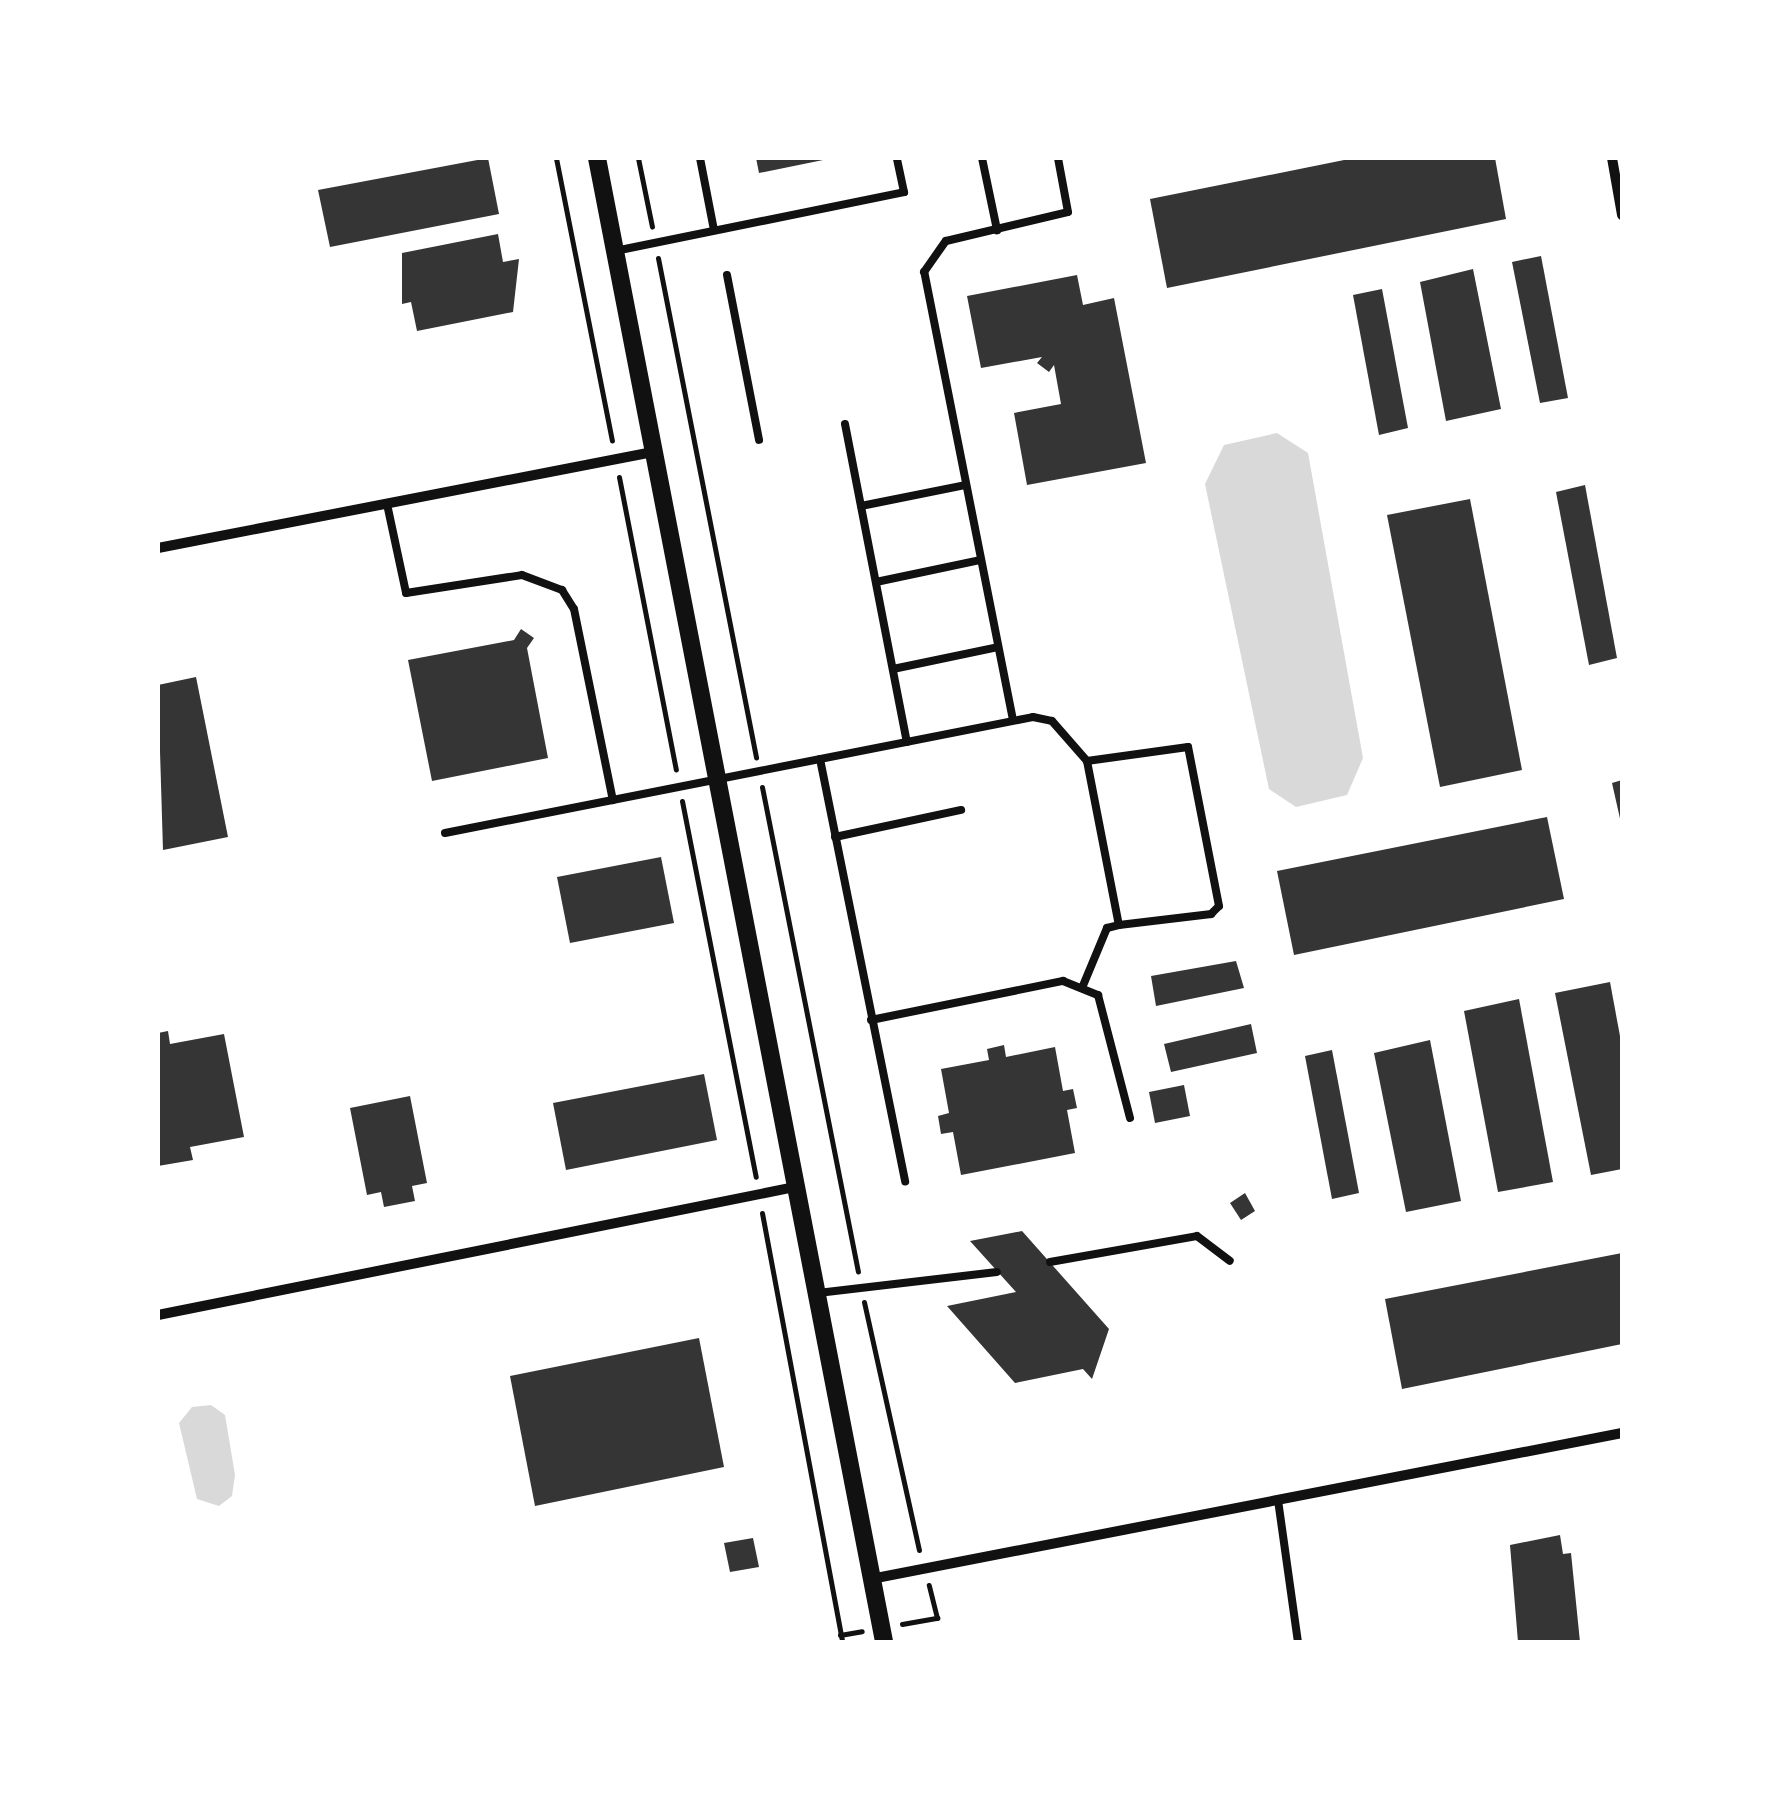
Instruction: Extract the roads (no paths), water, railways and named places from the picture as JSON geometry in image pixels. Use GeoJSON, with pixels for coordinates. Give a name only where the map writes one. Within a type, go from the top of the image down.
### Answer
{"type":"FeatureCollection","features":[{"type":"Feature","properties":{"kind":"street"},"geometry":{"type":"LineString","coordinates":[[597,158],[884,1642]]}},
{"type":"Feature","properties":{"kind":"street"},"geometry":{"type":"LineString","coordinates":[[1612,158],[1622,214]]}},
{"type":"Feature","properties":{"kind":"street"},"geometry":{"type":"LineString","coordinates":[[158,548],[653,452]]}},
{"type":"Feature","properties":{"kind":"street"},"geometry":{"type":"LineString","coordinates":[[158,1315],[795,1187]]}},
{"type":"Feature","properties":{"kind":"street"},"geometry":{"type":"LineString","coordinates":[[871,1579],[1622,1433]]}},
{"type":"Feature","properties":{"kind":"lane"},"geometry":{"type":"LineString","coordinates":[[700,158],[714,230]]}},
{"type":"Feature","properties":{"kind":"lane"},"geometry":{"type":"LineString","coordinates":[[615,251],[904,192],[897,158]]}},
{"type":"Feature","properties":{"kind":"lane"},"geometry":{"type":"LineString","coordinates":[[982,158],[997,230]]}},
{"type":"Feature","properties":{"kind":"lane"},"geometry":{"type":"LineString","coordinates":[[1014,720],[924,272],[946,241],[1068,212],[1058,158]]}},
{"type":"Feature","properties":{"kind":"lane"},"geometry":{"type":"LineString","coordinates":[[728,275],[759,440]]}},
{"type":"Feature","properties":{"kind":"lane"},"geometry":{"type":"LineString","coordinates":[[845,424],[907,742]]}},
{"type":"Feature","properties":{"kind":"lane"},"geometry":{"type":"LineString","coordinates":[[861,506],[965,485]]}},
{"type":"Feature","properties":{"kind":"lane"},"geometry":{"type":"LineString","coordinates":[[386,504],[406,593],[522,575],[562,590],[574,609],[613,800]]}},
{"type":"Feature","properties":{"kind":"lane"},"geometry":{"type":"LineString","coordinates":[[876,582],[980,560]]}},
{"type":"Feature","properties":{"kind":"lane"},"geometry":{"type":"LineString","coordinates":[[892,669],[998,647]]}},
{"type":"Feature","properties":{"kind":"lane"},"geometry":{"type":"LineString","coordinates":[[445,833],[1014,720],[1052,721],[1087,761],[1120,925]]}},
{"type":"Feature","properties":{"kind":"lane"},"geometry":{"type":"LineString","coordinates":[[1082,988],[1107,928],[1120,925],[1138,929],[1219,906],[1191,764],[1177,742],[1087,761]]}},
{"type":"Feature","properties":{"kind":"lane"},"geometry":{"type":"LineString","coordinates":[[820,759],[905,1182]]}},
{"type":"Feature","properties":{"kind":"lane"},"geometry":{"type":"LineString","coordinates":[[835,837],[961,810]]}},
{"type":"Feature","properties":{"kind":"lane"},"geometry":{"type":"LineString","coordinates":[[871,1020],[1063,981],[1082,988],[1098,995],[1130,1118]]}},
{"type":"Feature","properties":{"kind":"lane"},"geometry":{"type":"LineString","coordinates":[[1050,1262],[1197,1236],[1230,1261]]}},
{"type":"Feature","properties":{"kind":"lane"},"geometry":{"type":"LineString","coordinates":[[815,1294],[860,1284],[997,1272]]}},
{"type":"Feature","properties":{"kind":"lane"},"geometry":{"type":"LineString","coordinates":[[1278,1500],[1298,1642],[1287,1642]]}}]}
